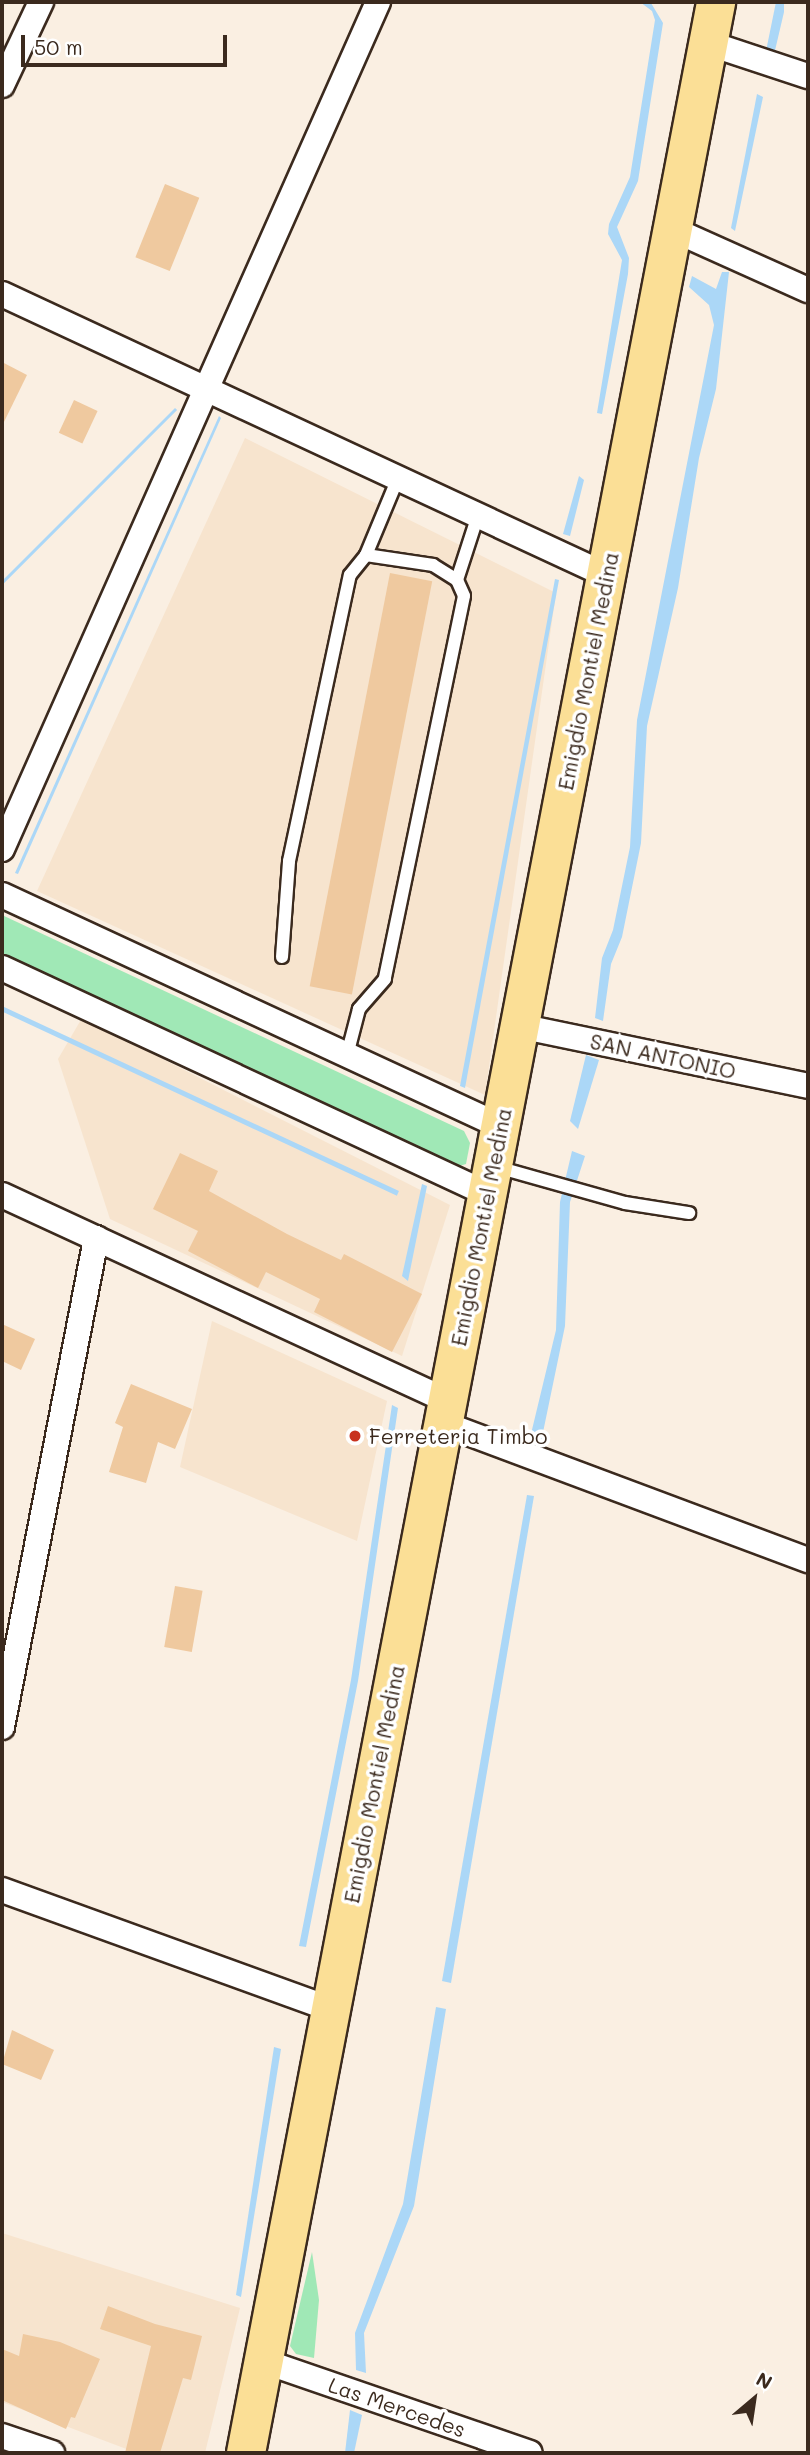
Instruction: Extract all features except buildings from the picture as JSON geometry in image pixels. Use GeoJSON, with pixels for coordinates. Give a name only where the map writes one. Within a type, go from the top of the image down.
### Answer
{"type":"FeatureCollection","features":[{"type":"Feature","properties":{"kind":"main road","name":"Emigdio Montiel Medina"},"geometry":{"type":"LineString","coordinates":[[246,2453],[672,229],[711,44],[716,2]]}},
{"type":"Feature","properties":{"kind":"street"},"geometry":{"type":"LineString","coordinates":[[2,85],[41,2]]}},
{"type":"Feature","properties":{"kind":"street"},"geometry":{"type":"LineString","coordinates":[[2,849],[378,2]]}},
{"type":"Feature","properties":{"kind":"street"},"geometry":{"type":"LineString","coordinates":[[711,44],[808,76]]}},
{"type":"Feature","properties":{"kind":"street"},"geometry":{"type":"LineString","coordinates":[[672,229],[808,290]]}},
{"type":"Feature","properties":{"kind":"street"},"geometry":{"type":"LineString","coordinates":[[2,294],[606,575]]}},
{"type":"Feature","properties":{"kind":"street"},"geometry":{"type":"LineString","coordinates":[[2,895],[500,1126]]}},
{"type":"Feature","properties":{"kind":"street"},"geometry":{"type":"LineString","coordinates":[[2,968],[490,1180]]}},
{"type":"Feature","properties":{"kind":"street","name":"SAN ANTONIO"},"geometry":{"type":"LineString","coordinates":[[519,1026],[808,1086]]}},
{"type":"Feature","properties":{"kind":"street"},"geometry":{"type":"LineString","coordinates":[[2,1195],[96,1238],[446,1413],[808,1560]]}},
{"type":"Feature","properties":{"kind":"street"},"geometry":{"type":"LineString","coordinates":[[2,1727],[96,1238]]}},
{"type":"Feature","properties":{"kind":"street"},"geometry":{"type":"LineString","coordinates":[[2,1890],[331,2009]]}},
{"type":"Feature","properties":{"kind":"street","name":"Las Mercedes"},"geometry":{"type":"LineString","coordinates":[[263,2361],[530,2453]]}},
{"type":"Feature","properties":{"kind":"street"},"geometry":{"type":"LineString","coordinates":[[2,2436],[52,2453]]}},
{"type":"Feature","properties":{"kind":"lane"},"geometry":{"type":"LineString","coordinates":[[282,957],[292,848],[350,575],[366,555],[398,478]]}},
{"type":"Feature","properties":{"kind":"lane"},"geometry":{"type":"LineString","coordinates":[[348,1055],[359,1009],[385,979],[464,596],[457,580],[478,515]]}},
{"type":"Feature","properties":{"kind":"lane"},"geometry":{"type":"LineString","coordinates":[[366,555],[413,560],[457,580]]}},
{"type":"Feature","properties":{"kind":"lane"},"geometry":{"type":"LineString","coordinates":[[490,1180],[689,1213]]}},
{"type":"Feature","properties":{"kind":"shaded area"},"geometry":{"type":"Polygon","coordinates":[[[245,438],[556,593],[485,1095],[37,891],[245,438]]]}},
{"type":"Feature","properties":{"kind":"shaded area"},"geometry":{"type":"Polygon","coordinates":[[[82,1018],[450,1205],[402,1356],[110,1219],[58,1059],[82,1018]]]}},
{"type":"Feature","properties":{"kind":"shaded area"},"geometry":{"type":"Polygon","coordinates":[[[212,1321],[387,1401],[357,1541],[180,1467],[212,1321]]]}},
{"type":"Feature","properties":{"kind":"shaded area"},"geometry":{"type":"Polygon","coordinates":[[[2,2233],[240,2308],[205,2453],[137,2453],[2,2402],[2,2233]]]}},
{"type":"Feature","properties":{"kind":"green space"},"geometry":{"type":"Polygon","coordinates":[[[2,915],[464,1131],[470,1143],[466,1164],[456,1167],[2,955],[2,915]]]}},
{"type":"Feature","properties":{"kind":"green space"},"geometry":{"type":"Polygon","coordinates":[[[312,2252],[319,2300],[314,2358],[296,2354],[290,2346],[312,2252]]]}},
{"type":"Feature","properties":{"kind":"water"},"geometry":{"type":"Polygon","coordinates":[[[640,2],[651,3],[663,23],[638,181],[617,227],[629,258],[628,274],[602,414],[597,413],[622,260],[608,234],[609,224],[630,177],[655,20],[652,11],[640,2]]]}},
{"type":"Feature","properties":{"kind":"water"},"geometry":{"type":"Polygon","coordinates":[[[776,2],[784,2],[784,12],[773,59],[765,56],[776,2]]]}},
{"type":"Feature","properties":{"kind":"water"},"geometry":{"type":"Polygon","coordinates":[[[757,94],[763,97],[735,231],[731,228],[757,94]]]}},
{"type":"Feature","properties":{"kind":"water"},"geometry":{"type":"Polygon","coordinates":[[[722,272],[729,272],[716,389],[699,458],[678,588],[647,726],[641,843],[622,937],[611,964],[603,1021],[595,1018],[602,958],[613,930],[630,847],[637,720],[714,325],[709,305],[689,287],[692,276],[716,289],[722,272]]]}},
{"type":"Feature","properties":{"kind":"water"},"geometry":{"type":"Polygon","coordinates":[[[175,408],[177,410],[2,585],[2,581],[175,408]]]}},
{"type":"Feature","properties":{"kind":"water"},"geometry":{"type":"Polygon","coordinates":[[[219,416],[221,418],[18,874],[15,873],[219,416]]]}},
{"type":"Feature","properties":{"kind":"water"},"geometry":{"type":"Polygon","coordinates":[[[579,476],[584,480],[570,536],[563,534],[579,476]]]}},
{"type":"Feature","properties":{"kind":"water"},"geometry":{"type":"Polygon","coordinates":[[[555,579],[559,580],[465,1088],[460,1086],[555,579]]]}},
{"type":"Feature","properties":{"kind":"water"},"geometry":{"type":"Polygon","coordinates":[[[2,1006],[399,1191],[397,1196],[2,1012],[2,1006]]]}},
{"type":"Feature","properties":{"kind":"water"},"geometry":{"type":"Polygon","coordinates":[[[586,1055],[599,1060],[578,1129],[570,1121],[586,1055]]]}},
{"type":"Feature","properties":{"kind":"water"},"geometry":{"type":"Polygon","coordinates":[[[572,1151],[585,1156],[570,1202],[565,1326],[541,1442],[530,1438],[556,1330],[560,1202],[572,1151]]]}},
{"type":"Feature","properties":{"kind":"water"},"geometry":{"type":"Polygon","coordinates":[[[422,1184],[427,1186],[408,1281],[402,1276],[422,1184]]]}},
{"type":"Feature","properties":{"kind":"water"},"geometry":{"type":"Polygon","coordinates":[[[392,1405],[398,1408],[358,1681],[306,1947],[299,1946],[351,1680],[392,1405]]]}},
{"type":"Feature","properties":{"kind":"water"},"geometry":{"type":"Polygon","coordinates":[[[527,1495],[534,1496],[451,1983],[442,1981],[527,1495]]]}},
{"type":"Feature","properties":{"kind":"water"},"geometry":{"type":"Polygon","coordinates":[[[436,2007],[446,2009],[414,2206],[364,2333],[366,2373],[356,2370],[355,2333],[403,2204],[436,2007]]]}},
{"type":"Feature","properties":{"kind":"water"},"geometry":{"type":"Polygon","coordinates":[[[274,2047],[281,2049],[241,2297],[236,2295],[274,2047]]]}},
{"type":"Feature","properties":{"kind":"water"},"geometry":{"type":"Polygon","coordinates":[[[350,2410],[362,2415],[354,2453],[345,2453],[350,2410]]]}},
{"type":"Feature","properties":{"kind":"place","name":"Ferreteria Timbo"},"geometry":{"type":"Point","coordinates":[355,1436]}}]}
